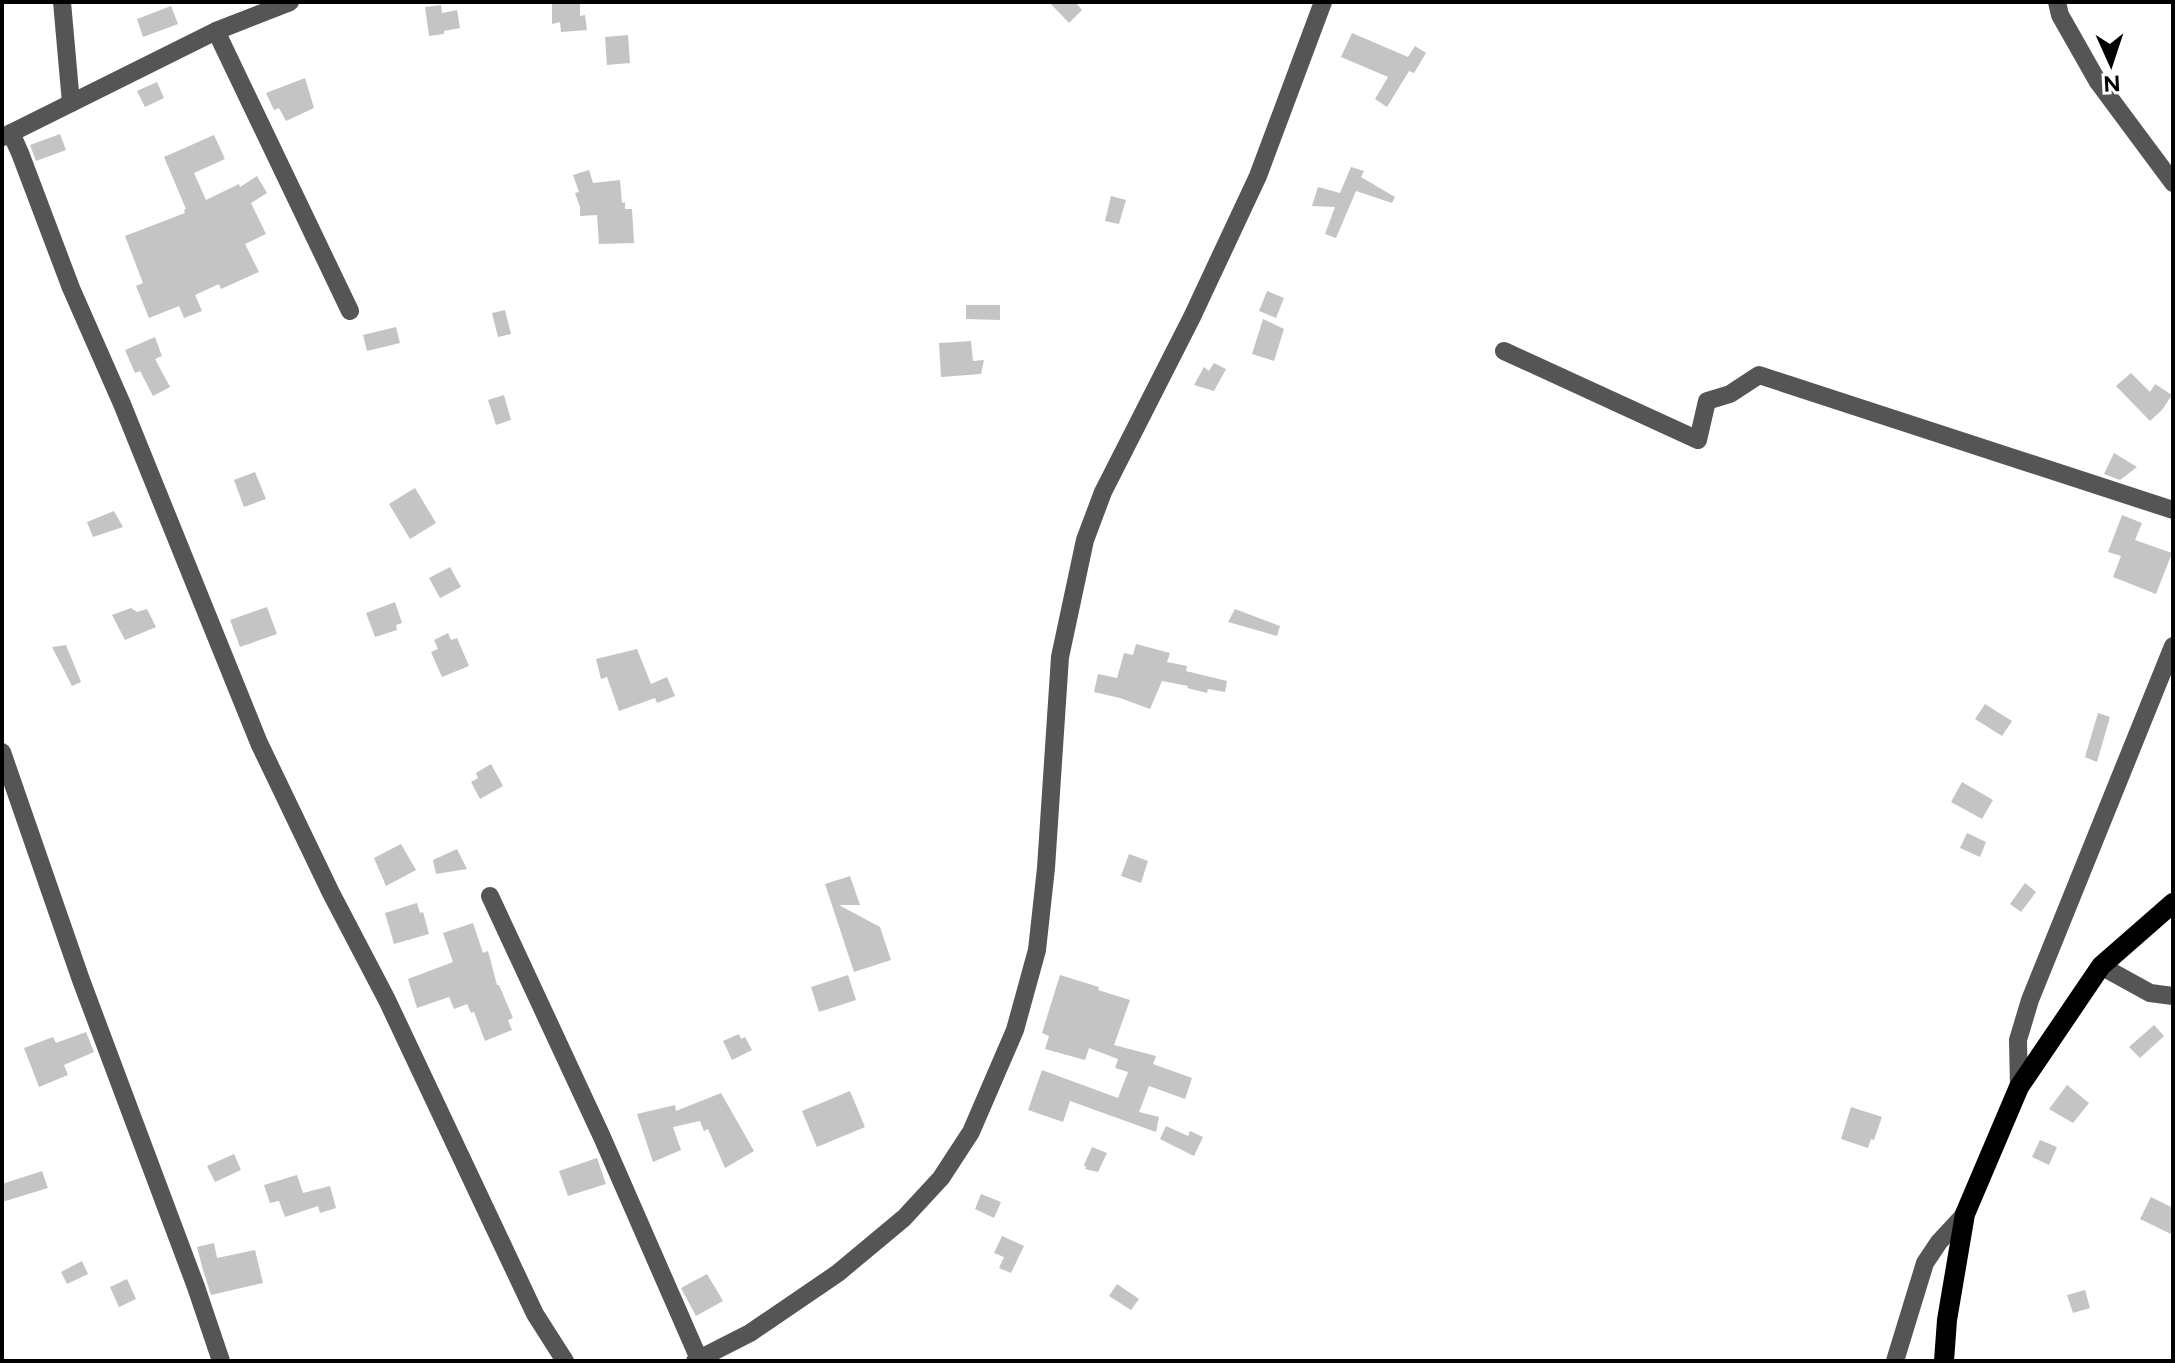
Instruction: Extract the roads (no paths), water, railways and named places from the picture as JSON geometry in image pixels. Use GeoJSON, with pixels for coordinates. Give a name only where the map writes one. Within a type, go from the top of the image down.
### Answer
{"type":"FeatureCollection","features":[{"type":"Feature","properties":{"kind":"main road"},"geometry":{"type":"LineString","coordinates":[[1944,1361],[1947,1320],[1965,1214],[2019,1087],[2101,966],[2173,903]]}},
{"type":"Feature","properties":{"kind":"street"},"geometry":{"type":"LineString","coordinates":[[62,2],[71,103]]}},
{"type":"Feature","properties":{"kind":"street"},"geometry":{"type":"LineString","coordinates":[[490,896],[602,1137],[697,1360],[750,1333],[838,1273],[904,1218],[932,1188],[971,1132],[1015,1030],[1037,950],[1046,868],[1060,657],[1085,540],[1103,492],[1192,317],[1258,176],[1323,2]]}},
{"type":"Feature","properties":{"kind":"street"},"geometry":{"type":"LineString","coordinates":[[2057,2],[2060,15],[2098,82],[2173,183]]}},
{"type":"Feature","properties":{"kind":"street"},"geometry":{"type":"LineString","coordinates":[[284,3],[216,31],[6,135],[20,153],[71,288],[122,404],[259,743],[331,893],[387,1000],[535,1314],[565,1361]]}},
{"type":"Feature","properties":{"kind":"street"},"geometry":{"type":"LineString","coordinates":[[216,31],[350,311]]}},
{"type":"Feature","properties":{"kind":"street"},"geometry":{"type":"LineString","coordinates":[[1504,351],[1698,440],[1707,401],[1730,394],[1759,375],[2173,510]]}},
{"type":"Feature","properties":{"kind":"street"},"geometry":{"type":"LineString","coordinates":[[2019,1087],[2018,1040],[2030,1000],[2173,646]]}},
{"type":"Feature","properties":{"kind":"street"},"geometry":{"type":"LineString","coordinates":[[2,752],[81,980],[221,1361]]}},
{"type":"Feature","properties":{"kind":"street"},"geometry":{"type":"LineString","coordinates":[[2101,966],[2150,993],[2173,996]]}},
{"type":"Feature","properties":{"kind":"street"},"geometry":{"type":"LineString","coordinates":[[1895,1361],[1925,1263],[1939,1242],[1965,1214]]}}]}
